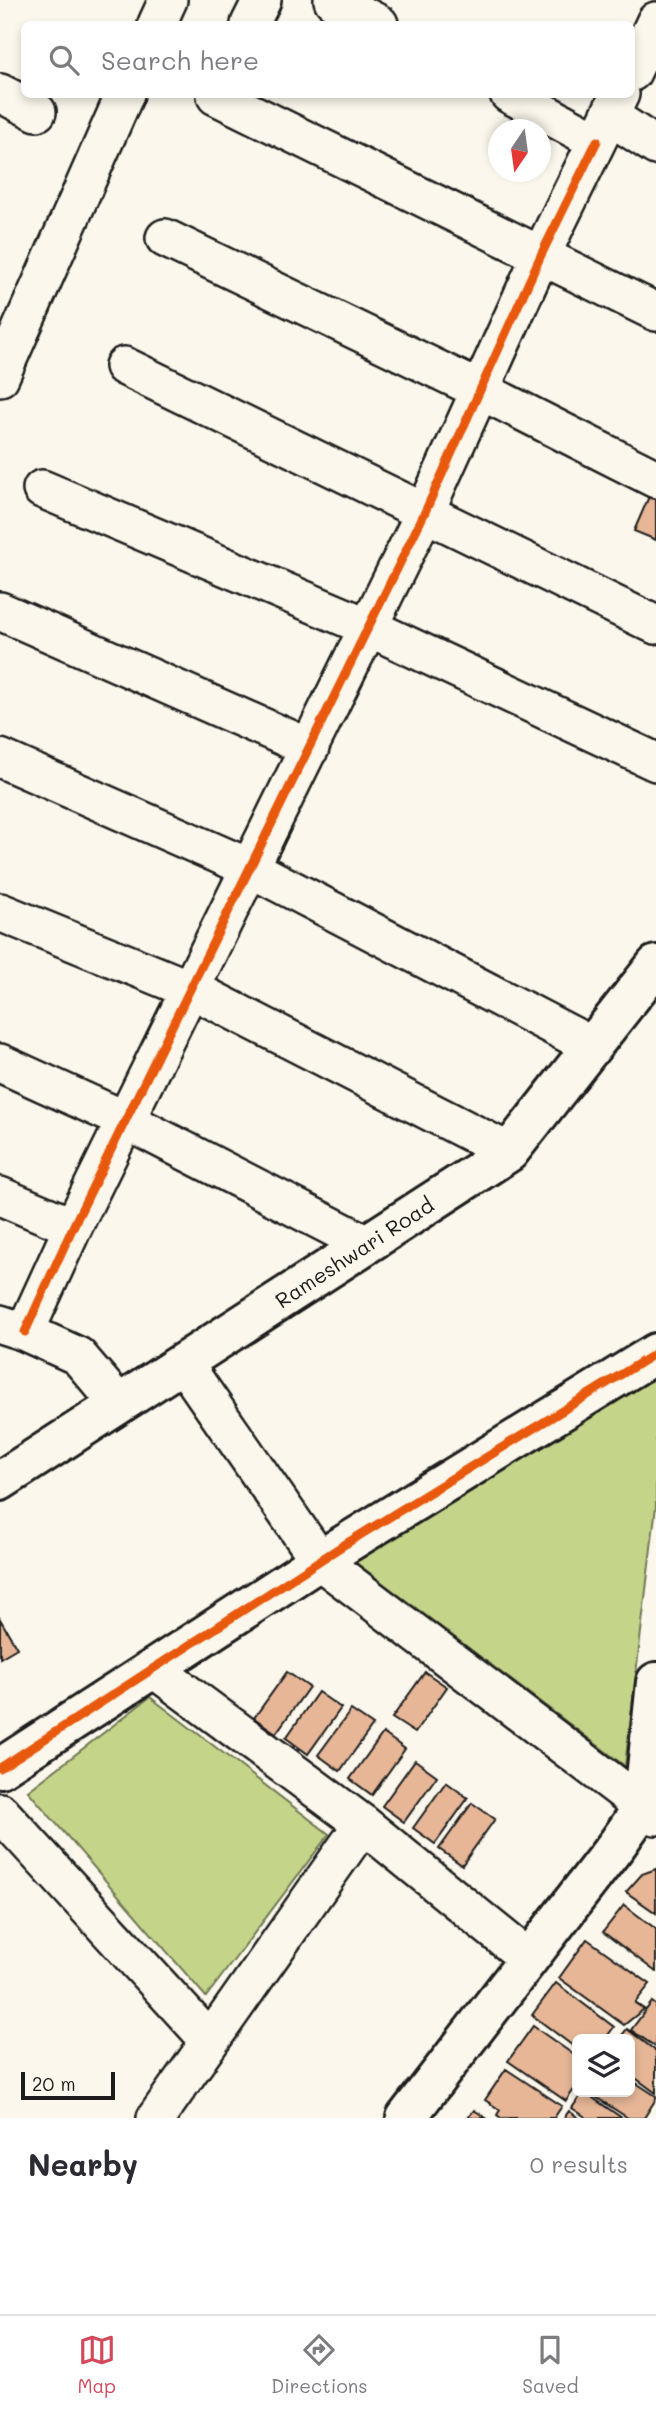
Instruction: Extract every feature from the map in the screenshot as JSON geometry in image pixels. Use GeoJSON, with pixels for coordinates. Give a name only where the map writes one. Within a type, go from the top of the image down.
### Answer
{"type":"FeatureCollection","features":[{"type":"Feature","properties":{"kind":"street"},"geometry":{"type":"LineString","coordinates":[[158,21],[168,0]]}},
{"type":"Feature","properties":{"kind":"street"},"geometry":{"type":"LineString","coordinates":[[252,21],[262,0]]}},
{"type":"Feature","properties":{"kind":"street"},"geometry":{"type":"LineString","coordinates":[[333,0],[373,21]]}},
{"type":"Feature","properties":{"kind":"street"},"geometry":{"type":"LineString","coordinates":[[635,66],[655,29]]}},
{"type":"Feature","properties":{"kind":"street"},"geometry":{"type":"LineString","coordinates":[[0,93],[37,112]]}},
{"type":"Feature","properties":{"kind":"street"},"geometry":{"type":"LineString","coordinates":[[0,377],[123,98]]}},
{"type":"Feature","properties":{"kind":"street"},"geometry":{"type":"LineString","coordinates":[[221,98],[656,312]]}},
{"type":"Feature","properties":{"kind":"street"},"geometry":{"type":"LineString","coordinates":[[526,98],[609,117],[656,146]]}},
{"type":"Feature","properties":{"kind":"street"},"geometry":{"type":"LineString","coordinates":[[118,1404],[78,1356],[13,1328],[73,1227],[310,748],[425,512],[541,256],[609,117]]}},
{"type":"Feature","properties":{"kind":"street"},"geometry":{"type":"LineString","coordinates":[[165,238],[480,390],[656,479]]}},
{"type":"Feature","properties":{"kind":"street"},"geometry":{"type":"LineString","coordinates":[[124,366],[656,625]]}},
{"type":"Feature","properties":{"kind":"street"},"geometry":{"type":"LineString","coordinates":[[42,489],[368,627],[656,762]]}},
{"type":"Feature","properties":{"kind":"street"},"geometry":{"type":"LineString","coordinates":[[0,611],[310,748]]}},
{"type":"Feature","properties":{"kind":"street"},"geometry":{"type":"LineString","coordinates":[[0,758],[250,868],[592,1046]]}},
{"type":"Feature","properties":{"kind":"street"},"geometry":{"type":"LineString","coordinates":[[0,912],[190,989],[509,1152]]}},
{"type":"Feature","properties":{"kind":"street","name":"Rameshwari Road"},"geometry":{"type":"LineString","coordinates":[[0,1481],[509,1152],[656,965]]}},
{"type":"Feature","properties":{"kind":"street"},"geometry":{"type":"LineString","coordinates":[[0,1063],[125,1119],[366,1244]]}},
{"type":"Feature","properties":{"kind":"street"},"geometry":{"type":"LineString","coordinates":[[0,1196],[73,1227]]}},
{"type":"Feature","properties":{"kind":"street"},"geometry":{"type":"LineString","coordinates":[[0,1768],[320,1561],[656,1353]]}},
{"type":"Feature","properties":{"kind":"street"},"geometry":{"type":"LineString","coordinates":[[183,1363],[320,1561],[650,1812]]}},
{"type":"Feature","properties":{"kind":"street"},"geometry":{"type":"LineString","coordinates":[[154,1669],[363,1824],[529,1959]]}},
{"type":"Feature","properties":{"kind":"street"},"geometry":{"type":"LineString","coordinates":[[406,2118],[529,1959],[650,1812],[656,1682]]}},
{"type":"Feature","properties":{"kind":"street"},"geometry":{"type":"LineString","coordinates":[[0,1812],[210,2041]]}},
{"type":"Feature","properties":{"kind":"street"},"geometry":{"type":"LineString","coordinates":[[156,2118],[363,1824]]}},
{"type":"Feature","properties":{"kind":"green space"},"geometry":{"type":"Polygon","coordinates":[[[656,1362],[656,1506],[625,1766],[351,1559],[656,1362]]]}},
{"type":"Feature","properties":{"kind":"green space"},"geometry":{"type":"Polygon","coordinates":[[[150,1697],[329,1834],[206,1997],[28,1791],[150,1697]]]}},
{"type":"Feature","properties":{"kind":"building"},"geometry":{"type":"Polygon","coordinates":[[[650,494],[656,497],[656,540],[634,531],[650,494]]]}},
{"type":"Feature","properties":{"kind":"building"},"geometry":{"type":"Polygon","coordinates":[[[0,1619],[17,1648],[0,1658],[0,1619]]]}},
{"type":"Feature","properties":{"kind":"building"},"geometry":{"type":"Polygon","coordinates":[[[287,1672],[309,1687],[276,1733],[254,1718],[287,1672]]]}},
{"type":"Feature","properties":{"kind":"building"},"geometry":{"type":"Polygon","coordinates":[[[425,1672],[447,1687],[415,1733],[392,1718],[425,1672]]]}},
{"type":"Feature","properties":{"kind":"building"},"geometry":{"type":"Polygon","coordinates":[[[318,1692],[341,1708],[308,1754],[286,1738],[318,1692]]]}},
{"type":"Feature","properties":{"kind":"building"},"geometry":{"type":"Polygon","coordinates":[[[351,1710],[373,1725],[340,1771],[318,1755],[351,1710]]]}},
{"type":"Feature","properties":{"kind":"building"},"geometry":{"type":"Polygon","coordinates":[[[383,1733],[405,1749],[372,1795],[350,1779],[383,1733]]]}},
{"type":"Feature","properties":{"kind":"building"},"geometry":{"type":"Polygon","coordinates":[[[415,1760],[437,1776],[404,1822],[382,1806],[415,1760]]]}},
{"type":"Feature","properties":{"kind":"building"},"geometry":{"type":"Polygon","coordinates":[[[446,1782],[468,1798],[435,1844],[413,1828],[446,1782]]]}},
{"type":"Feature","properties":{"kind":"building"},"geometry":{"type":"Polygon","coordinates":[[[472,1803],[495,1819],[462,1865],[439,1849],[472,1803]]]}},
{"type":"Feature","properties":{"kind":"building"},"geometry":{"type":"Polygon","coordinates":[[[656,1869],[656,1913],[626,1892],[642,1874],[656,1869]]]}},
{"type":"Feature","properties":{"kind":"building"},"geometry":{"type":"Polygon","coordinates":[[[624,1905],[656,1929],[656,1972],[603,1932],[624,1905]]]}},
{"type":"Feature","properties":{"kind":"building"},"geometry":{"type":"Polygon","coordinates":[[[587,1939],[650,1984],[635,2003],[644,2009],[624,2025],[559,1978],[587,1939]]]}},
{"type":"Feature","properties":{"kind":"building"},"geometry":{"type":"Polygon","coordinates":[[[556,1983],[614,2027],[609,2034],[572,2034],[572,2045],[532,2015],[556,1983]]]}},
{"type":"Feature","properties":{"kind":"building"},"geometry":{"type":"Polygon","coordinates":[[[652,2002],[656,2005],[656,2047],[631,2030],[652,2002]]]}},
{"type":"Feature","properties":{"kind":"building"},"geometry":{"type":"Polygon","coordinates":[[[533,2026],[572,2053],[572,2092],[566,2101],[508,2061],[533,2026]]]}},
{"type":"Feature","properties":{"kind":"building"},"geometry":{"type":"Polygon","coordinates":[[[635,2035],[656,2051],[656,2093],[635,2078],[635,2035]]]}},
{"type":"Feature","properties":{"kind":"building"},"geometry":{"type":"Polygon","coordinates":[[[506,2069],[562,2106],[554,2118],[501,2118],[497,2115],[500,2110],[485,2100],[506,2069]]]}},
{"type":"Feature","properties":{"kind":"building"},"geometry":{"type":"Polygon","coordinates":[[[635,2082],[656,2096],[644,2118],[628,2118],[596,2097],[635,2097],[635,2082]]]}},
{"type":"Feature","properties":{"kind":"building"},"geometry":{"type":"Polygon","coordinates":[[[580,2097],[591,2097],[622,2118],[587,2118],[572,2108],[580,2097]]]}},
{"type":"Feature","properties":{"kind":"building"},"geometry":{"type":"Polygon","coordinates":[[[474,2110],[486,2118],[468,2118],[474,2110]]]}},
{"type":"Feature","properties":{"kind":"building"},"geometry":{"type":"Polygon","coordinates":[[[569,2111],[579,2118],[564,2118],[569,2111]]]}},
{"type":"Feature","properties":{"kind":"cycle path"},"geometry":{"type":"LineString","coordinates":[[25,1332],[73,1227],[425,512],[541,255],[597,141]]}},
{"type":"Feature","properties":{"kind":"cycle path"},"geometry":{"type":"LineString","coordinates":[[0,1768],[339,1548],[656,1353]]}}]}
